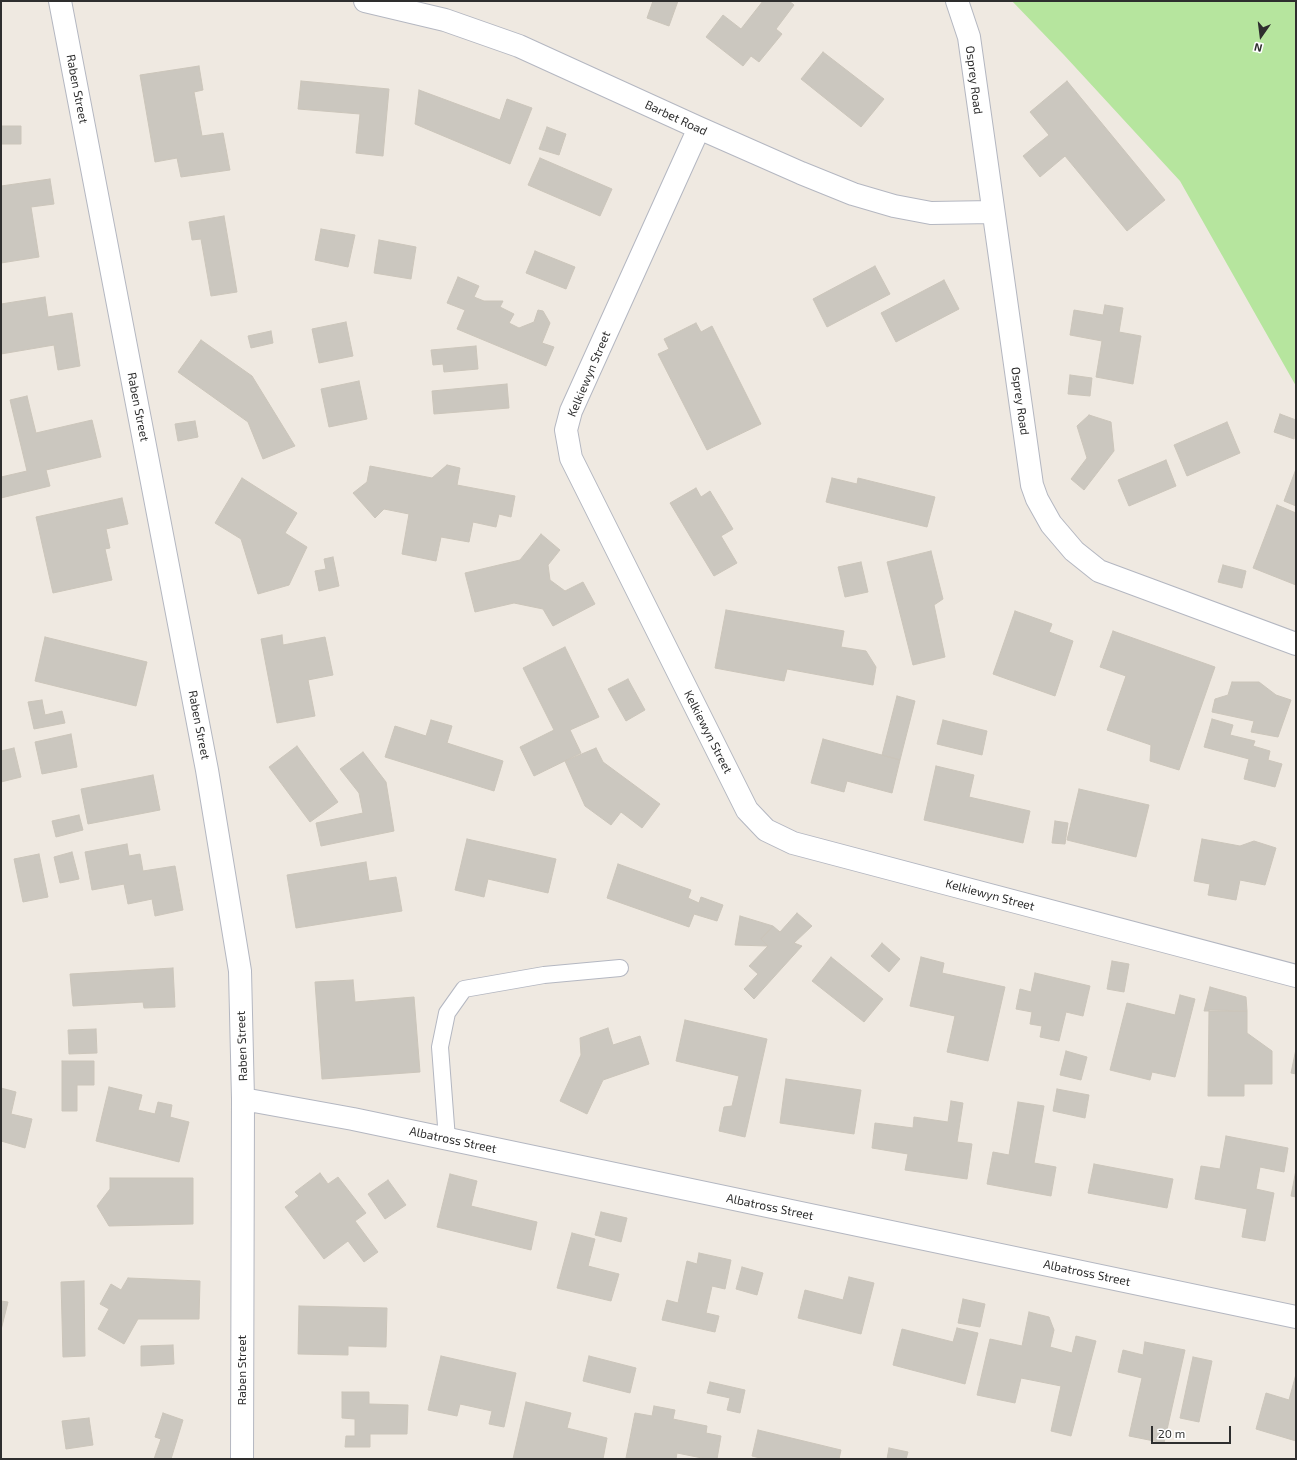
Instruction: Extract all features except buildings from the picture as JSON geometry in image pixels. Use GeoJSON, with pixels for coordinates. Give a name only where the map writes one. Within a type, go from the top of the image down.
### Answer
{"type":"FeatureCollection","features":[{"type":"Feature","properties":{"kind":"street","name":"Raben Street"},"geometry":{"type":"LineString","coordinates":[[60,1],[207,770],[240,971],[243,1099],[242,1459]]}},
{"type":"Feature","properties":{"kind":"street","name":"Barbet Road"},"geometry":{"type":"LineString","coordinates":[[365,1],[445,20],[519,46],[699,128],[853,194],[894,206],[931,213],[993,212]]}},
{"type":"Feature","properties":{"kind":"street","name":"Osprey Road"},"geometry":{"type":"LineString","coordinates":[[957,1],[969,37],[1032,485],[1037,499],[1051,524],[1074,551],[1099,570],[1296,644]]}},
{"type":"Feature","properties":{"kind":"street","name":"Kelkiewyn Street"},"geometry":{"type":"LineString","coordinates":[[699,128],[571,411],[566,430],[571,458],[747,810],[766,830],[793,843],[1296,976]]}},
{"type":"Feature","properties":{"kind":"street","name":"Albatross Street"},"geometry":{"type":"LineString","coordinates":[[243,1099],[447,1139],[1296,1317]]}},
{"type":"Feature","properties":{"kind":"lane"},"geometry":{"type":"LineString","coordinates":[[447,1139],[440,1047],[447,1013],[464,989],[544,975],[620,968]]}},
{"type":"Feature","properties":{"kind":"green space"},"geometry":{"type":"Polygon","coordinates":[[[1012,1],[1296,1],[1296,386],[1180,181],[1012,1]]]}}]}
